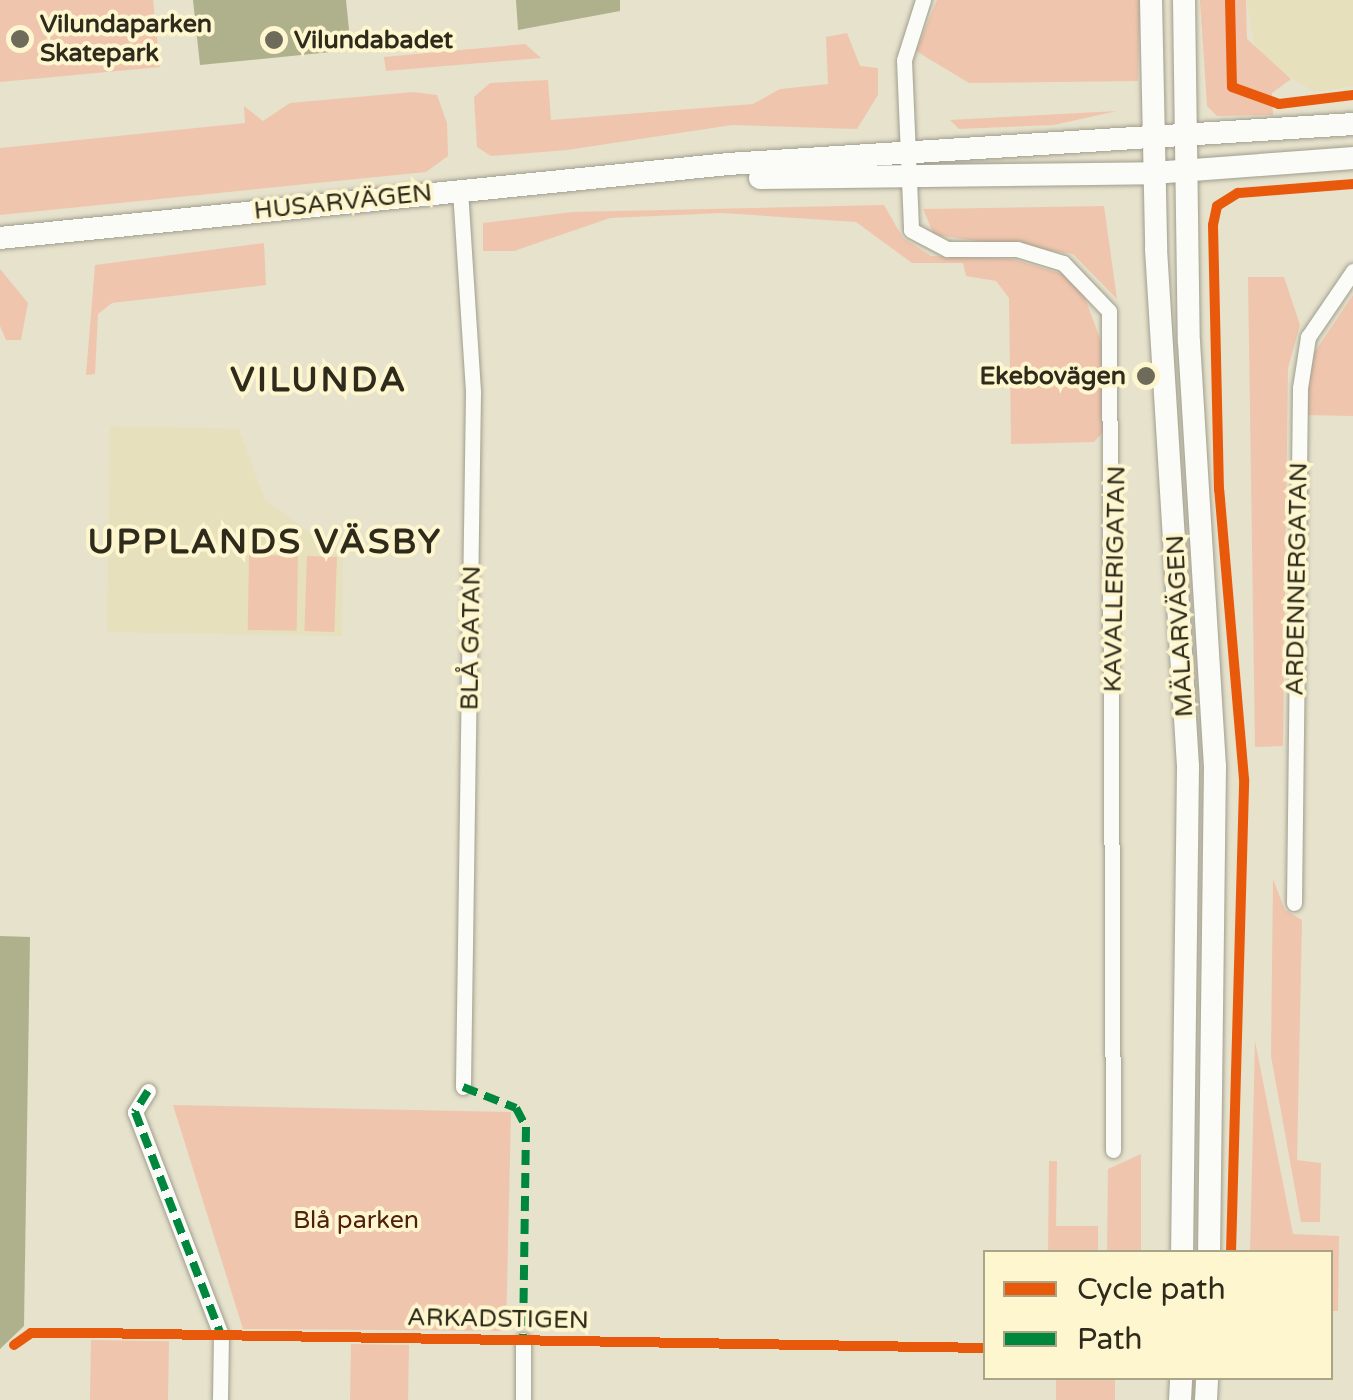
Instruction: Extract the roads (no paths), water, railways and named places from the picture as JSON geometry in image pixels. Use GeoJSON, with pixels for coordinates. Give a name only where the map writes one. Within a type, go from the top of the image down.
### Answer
{"type":"FeatureCollection","features":[{"type":"Feature","properties":{"kind":"main road","name":"MÄLARVÄGEN"},"geometry":{"type":"LineString","coordinates":[[1151,0],[1154,173],[1188,766],[1182,1250]]}},
{"type":"Feature","properties":{"kind":"main road","name":"MÄLARVÄGEN"},"geometry":{"type":"LineString","coordinates":[[1184,0],[1186,171],[1216,785],[1210,1250]]}},
{"type":"Feature","properties":{"kind":"main road"},"geometry":{"type":"LineString","coordinates":[[1186,136],[1353,124]]}},
{"type":"Feature","properties":{"kind":"main road","name":"HUSARVÄGEN"},"geometry":{"type":"LineString","coordinates":[[903,165],[1186,136]]}},
{"type":"Feature","properties":{"kind":"main road"},"geometry":{"type":"LineString","coordinates":[[1186,171],[1353,158]]}},
{"type":"Feature","properties":{"kind":"main road","name":"HUSARVÄGEN"},"geometry":{"type":"LineString","coordinates":[[0,238],[460,190],[687,173],[903,165],[1186,171]]}},
{"type":"Feature","properties":{"kind":"street","name":"KAVALLERIGATAN"},"geometry":{"type":"LineString","coordinates":[[923,0],[904,60],[905,212],[924,242],[1064,263],[1109,311],[1113,1150]]}},
{"type":"Feature","properties":{"kind":"street","name":"BLÅ GATAN"},"geometry":{"type":"LineString","coordinates":[[460,190],[472,393],[463,1087]]}},
{"type":"Feature","properties":{"kind":"street","name":"ARDENNERGATAN"},"geometry":{"type":"LineString","coordinates":[[1294,902],[1300,388],[1308,336],[1353,272]]}},
{"type":"Feature","properties":{"kind":"street"},"geometry":{"type":"LineString","coordinates":[[148,1090],[135,1112],[221,1335],[220,1400]]}},
{"type":"Feature","properties":{"kind":"street"},"geometry":{"type":"LineString","coordinates":[[523,1340],[523,1400]]}},
{"type":"Feature","properties":{"kind":"place","name":"Vilundaparken Skatepark"},"geometry":{"type":"Point","coordinates":[20,39]}},
{"type":"Feature","properties":{"kind":"place","name":"Vilundabadet"},"geometry":{"type":"Point","coordinates":[274,40]}},
{"type":"Feature","properties":{"kind":"place","name":"Ekebovägen"},"geometry":{"type":"Point","coordinates":[1146,376]}},
{"type":"Feature","properties":{"kind":"district","name":"VILUNDA"},"geometry":{"type":"Point","coordinates":[319,380]}},
{"type":"Feature","properties":{"kind":"district","name":"UPPLANDS VÄSBY"},"geometry":{"type":"Point","coordinates":[265,542]}},
{"type":"Feature","properties":{"kind":"park label","name":"Blå parken"},"geometry":{"type":"Point","coordinates":[356,1220]}}]}
